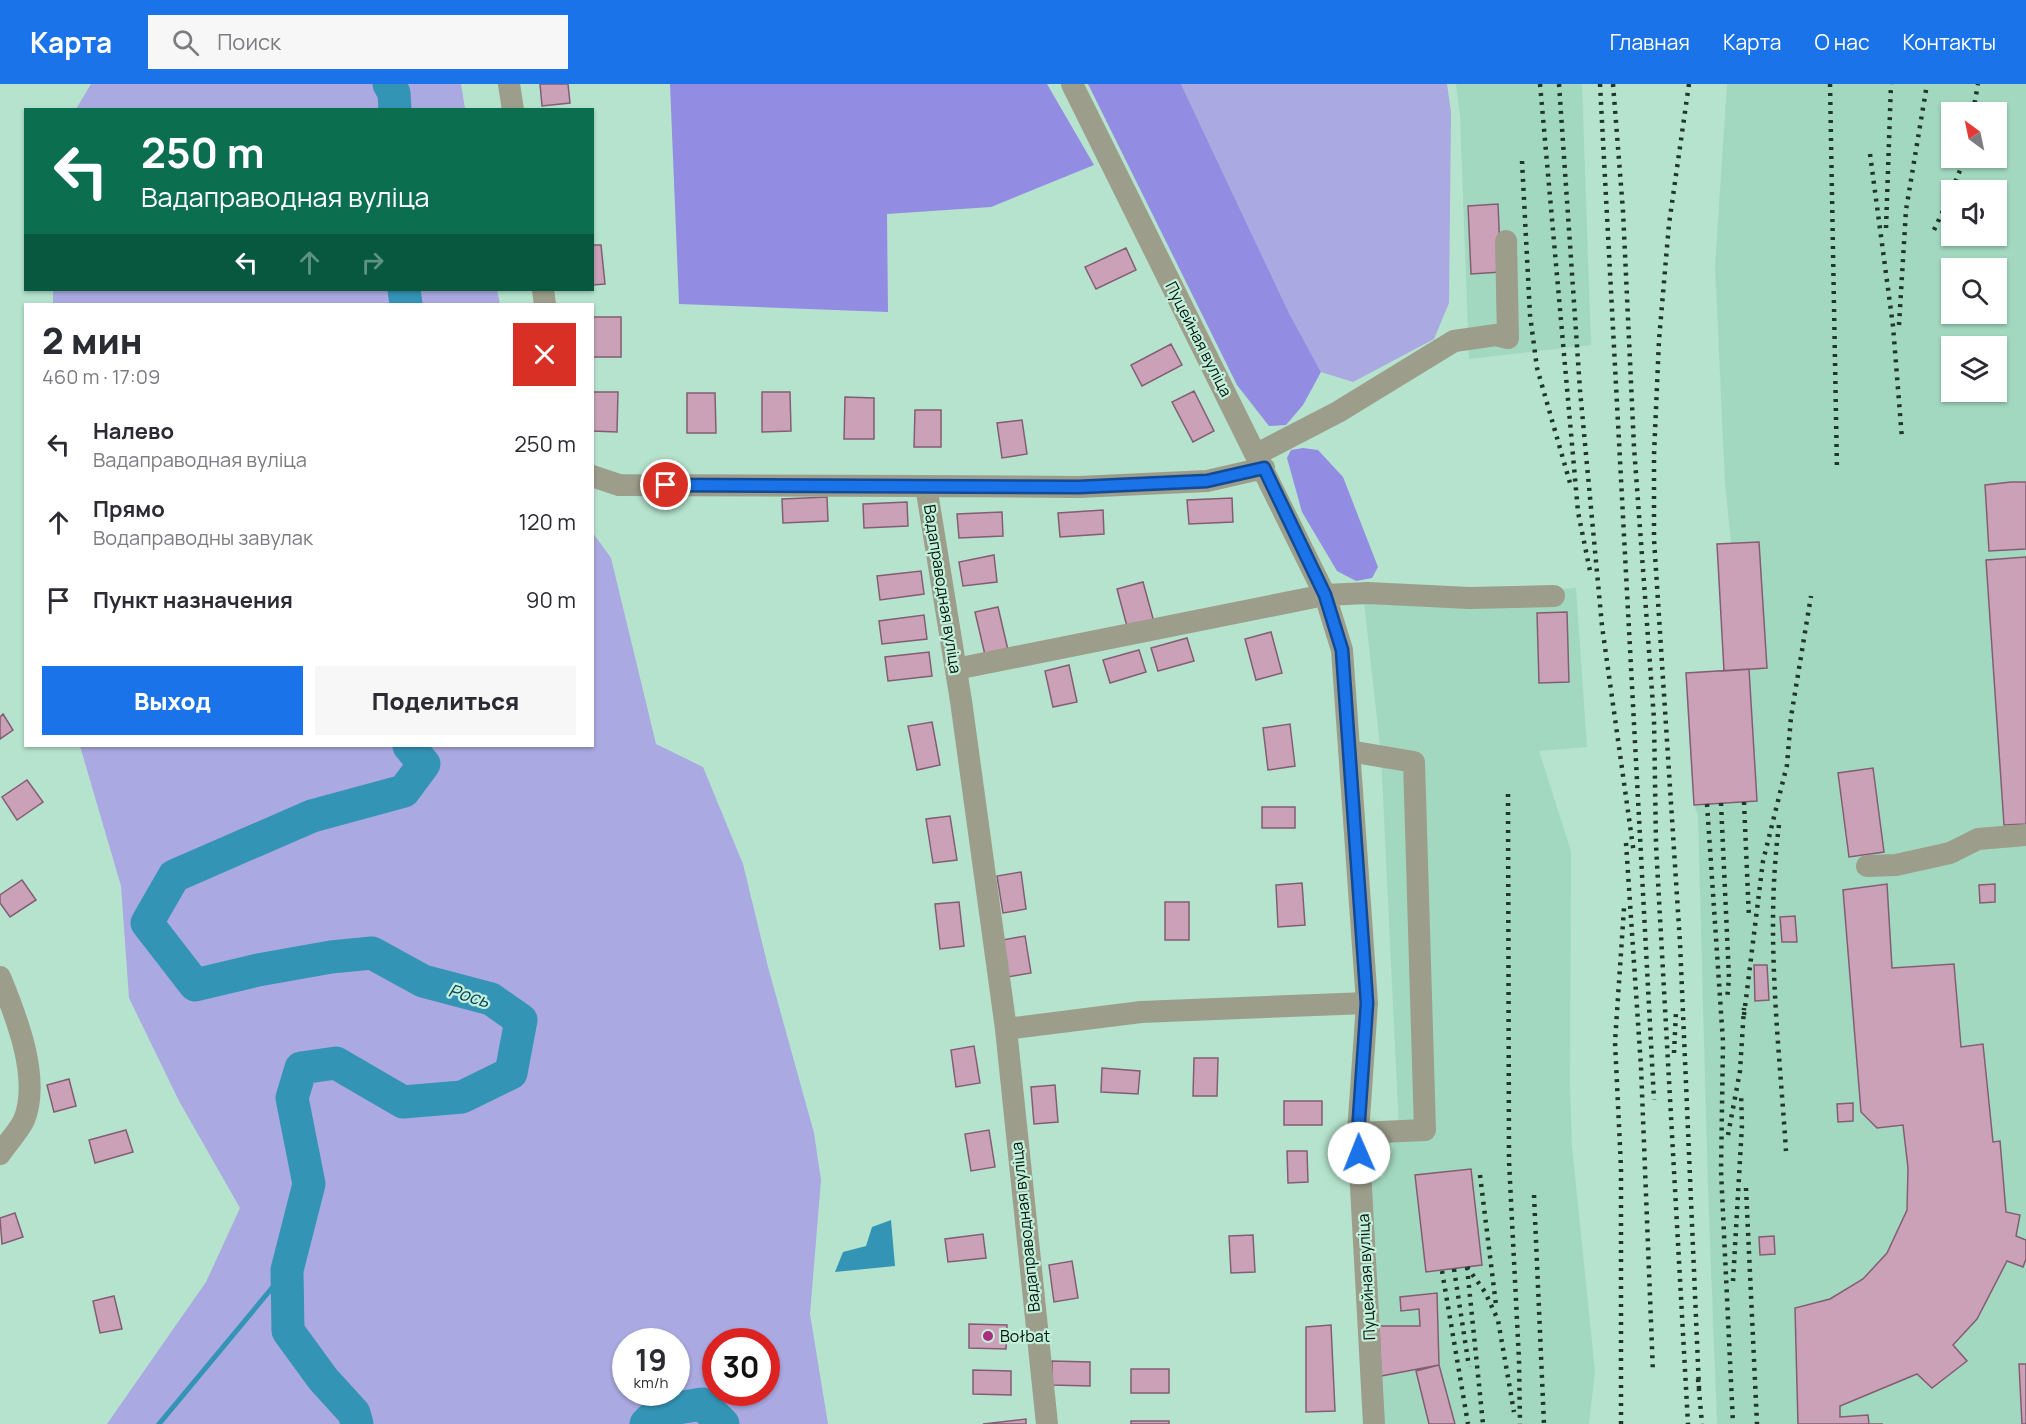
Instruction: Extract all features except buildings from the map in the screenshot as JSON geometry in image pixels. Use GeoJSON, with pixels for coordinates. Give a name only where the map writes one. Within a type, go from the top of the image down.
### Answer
{"type":"FeatureCollection","features":[{"type":"Feature","properties":{"kind":"street"},"geometry":{"type":"LineString","coordinates":[[509,84],[513,108]]}},
{"type":"Feature","properties":{"kind":"street","name":"Пуцейная вуліца"},"geometry":{"type":"LineString","coordinates":[[1072,84],[1325,595],[1342,650],[1367,1003],[1358,1133],[1374,1424]]}},
{"type":"Feature","properties":{"kind":"street","name":"Вадаправодная вуліца"},"geometry":{"type":"LineString","coordinates":[[1047,1424],[1006,1029],[956,669],[926,486],[1079,487],[1207,481],[1260,461],[1454,340],[1496,335],[1508,338],[1506,241]]}},
{"type":"Feature","properties":{"kind":"street"},"geometry":{"type":"LineString","coordinates":[[594,477],[619,484],[926,486]]}},
{"type":"Feature","properties":{"kind":"street"},"geometry":{"type":"LineString","coordinates":[[956,669],[1325,595],[1368,593],[1469,598],[1554,596]]}},
{"type":"Feature","properties":{"kind":"street"},"geometry":{"type":"LineString","coordinates":[[1349,751],[1413,762],[1425,1130],[1358,1133]]}},
{"type":"Feature","properties":{"kind":"street"},"geometry":{"type":"LineString","coordinates":[[1867,866],[1896,865],[1950,853],[1978,839],[2026,835]]}},
{"type":"Feature","properties":{"kind":"street"},"geometry":{"type":"LineString","coordinates":[[0,977],[17,1018],[30,1083],[24,1120],[0,1154]]}},
{"type":"Feature","properties":{"kind":"street"},"geometry":{"type":"LineString","coordinates":[[1006,1029],[1141,1012],[1367,1003]]}},
{"type":"Feature","properties":{"kind":"shaded area"},"geometry":{"type":"Polygon","coordinates":[[[91,84],[461,84],[465,108],[77,108],[91,84]]]}},
{"type":"Feature","properties":{"kind":"shaded area"},"geometry":{"type":"Polygon","coordinates":[[[670,84],[1047,84],[1094,165],[991,207],[887,214],[888,312],[679,304],[670,84]]]}},
{"type":"Feature","properties":{"kind":"shaded area"},"geometry":{"type":"Polygon","coordinates":[[[1088,84],[1181,84],[1289,313],[1321,372],[1303,405],[1286,425],[1269,426],[1237,385],[1088,84]]]}},
{"type":"Feature","properties":{"kind":"shaded area"},"geometry":{"type":"Polygon","coordinates":[[[1181,84],[1447,84],[1451,112],[1449,303],[1434,339],[1353,382],[1321,372],[1289,313],[1181,84]]]}},
{"type":"Feature","properties":{"kind":"shaded area"},"geometry":{"type":"Polygon","coordinates":[[[1456,84],[1582,84],[1591,345],[1469,359],[1460,116],[1456,84]]]}},
{"type":"Feature","properties":{"kind":"shaded area"},"geometry":{"type":"Polygon","coordinates":[[[1727,84],[2026,84],[2026,1424],[1717,1424],[1698,816],[1694,805],[1686,673],[1724,671],[1717,544],[1731,543],[1725,483],[1715,266],[1727,84]]]}},
{"type":"Feature","properties":{"kind":"shaded area"},"geometry":{"type":"Polygon","coordinates":[[[53,291],[497,291],[500,303],[53,303],[53,291]]]}},
{"type":"Feature","properties":{"kind":"shaded area"},"geometry":{"type":"Polygon","coordinates":[[[1303,448],[1318,450],[1343,477],[1378,567],[1372,578],[1356,581],[1337,571],[1302,512],[1287,458],[1291,450],[1303,448]]]}},
{"type":"Feature","properties":{"kind":"shaded area"},"geometry":{"type":"Polygon","coordinates":[[[594,534],[611,558],[656,744],[703,767],[743,864],[768,967],[814,1133],[821,1180],[810,1314],[828,1424],[107,1424],[206,1282],[240,1208],[179,1101],[129,998],[121,886],[80,747],[594,747],[594,534]]]}},
{"type":"Feature","properties":{"kind":"shaded area"},"geometry":{"type":"Polygon","coordinates":[[[1576,588],[1587,747],[1539,751],[1571,851],[1570,1088],[1572,1147],[1595,1371],[1589,1424],[1383,1424],[1368,1181],[1383,1178],[1399,1130],[1381,755],[1364,602],[1576,588]]]}},
{"type":"Feature","properties":{"kind":"shaded area"},"geometry":{"type":"Polygon","coordinates":[[[891,1220],[895,1266],[835,1272],[843,1252],[866,1246],[872,1227],[891,1220]]]}},
{"type":"Feature","properties":{"kind":"waterway","name":"Рось"},"geometry":{"type":"LineString","coordinates":[[389,84],[394,93],[395,108]]}},
{"type":"Feature","properties":{"kind":"waterway","name":"Рось"},"geometry":{"type":"LineString","coordinates":[[404,291],[406,303]]}},
{"type":"Feature","properties":{"kind":"waterway","name":"Рось"},"geometry":{"type":"LineString","coordinates":[[357,1424],[354,1413],[323,1379],[288,1331],[287,1270],[309,1184],[292,1098],[301,1068],[336,1063],[403,1102],[462,1097],[511,1073],[521,1020],[491,999],[423,981],[372,953],[331,957],[258,970],[195,985],[147,923],[174,876],[312,816],[404,791],[424,764],[410,747]]}},
{"type":"Feature","properties":{"kind":"waterway"},"geometry":{"type":"LineString","coordinates":[[159,1424],[287,1270]]}},
{"type":"Feature","properties":{"kind":"waterway","name":"Рось"},"geometry":{"type":"LineString","coordinates":[[646,1424],[659,1411],[702,1404],[723,1424]]}},
{"type":"Feature","properties":{"kind":"railway"},"geometry":{"type":"LineString","coordinates":[[1540,84],[1578,512],[1591,576]]}},
{"type":"Feature","properties":{"kind":"railway"},"geometry":{"type":"LineString","coordinates":[[1559,84],[1580,390],[1602,626],[1634,854]]}},
{"type":"Feature","properties":{"kind":"railway"},"geometry":{"type":"LineString","coordinates":[[1600,84],[1654,1100]]}},
{"type":"Feature","properties":{"kind":"railway"},"geometry":{"type":"LineString","coordinates":[[1613,84],[1623,211],[1634,447],[1654,719],[1656,845],[1688,1424]]}},
{"type":"Feature","properties":{"kind":"railway"},"geometry":{"type":"LineString","coordinates":[[1689,84],[1669,224],[1659,340],[1654,455],[1654,539],[1680,943],[1699,1388]]}},
{"type":"Feature","properties":{"kind":"railway"},"geometry":{"type":"LineString","coordinates":[[1830,84],[1837,471]]}},
{"type":"Feature","properties":{"kind":"railway"},"geometry":{"type":"LineString","coordinates":[[1886,228],[1891,84]]}},
{"type":"Feature","properties":{"kind":"railway"},"geometry":{"type":"LineString","coordinates":[[1899,325],[1906,210],[1927,84]]}},
{"type":"Feature","properties":{"kind":"railway"},"geometry":{"type":"LineString","coordinates":[[1975,102],[1978,84]]}},
{"type":"Feature","properties":{"kind":"railway"},"geometry":{"type":"LineString","coordinates":[[1870,154],[1893,326],[1902,439]]}},
{"type":"Feature","properties":{"kind":"railway"},"geometry":{"type":"LineString","coordinates":[[1522,161],[1530,315],[1537,368],[1570,483]]}},
{"type":"Feature","properties":{"kind":"railway"},"geometry":{"type":"LineString","coordinates":[[1956,180],[1961,168]]}},
{"type":"Feature","properties":{"kind":"railway"},"geometry":{"type":"LineString","coordinates":[[1934,230],[1941,215]]}},
{"type":"Feature","properties":{"kind":"railway"},"geometry":{"type":"LineString","coordinates":[[1744,1015],[1763,861],[1787,765],[1791,717],[1811,596]]}},
{"type":"Feature","properties":{"kind":"railway"},"geometry":{"type":"LineString","coordinates":[[1508,794],[1509,1161],[1520,1424]]}},
{"type":"Feature","properties":{"kind":"railway"},"geometry":{"type":"LineString","coordinates":[[1744,802],[1749,918]]}},
{"type":"Feature","properties":{"kind":"railway"},"geometry":{"type":"LineString","coordinates":[[1721,803],[1729,978],[1727,1000]]}},
{"type":"Feature","properties":{"kind":"railway"},"geometry":{"type":"LineString","coordinates":[[1707,804],[1723,1042],[1721,1171],[1733,1424]]}},
{"type":"Feature","properties":{"kind":"railway"},"geometry":{"type":"LineString","coordinates":[[1779,825],[1775,865],[1773,947],[1786,1151]]}},
{"type":"Feature","properties":{"kind":"railway"},"geometry":{"type":"LineString","coordinates":[[1626,843],[1641,1067],[1653,1373]]}},
{"type":"Feature","properties":{"kind":"railway"},"geometry":{"type":"LineString","coordinates":[[1621,1424],[1621,1168],[1615,1042],[1624,908]]}},
{"type":"Feature","properties":{"kind":"railway"},"geometry":{"type":"LineString","coordinates":[[1728,1135],[1740,1071],[1744,1008]]}},
{"type":"Feature","properties":{"kind":"railway"},"geometry":{"type":"LineString","coordinates":[[1674,1053],[1676,1012]]}},
{"type":"Feature","properties":{"kind":"railway"},"geometry":{"type":"LineString","coordinates":[[1733,1281],[1742,1125],[1741,1093]]}},
{"type":"Feature","properties":{"kind":"railway"},"geometry":{"type":"LineString","coordinates":[[1480,1175],[1496,1305]]}},
{"type":"Feature","properties":{"kind":"railway"},"geometry":{"type":"LineString","coordinates":[[1746,1188],[1757,1424]]}},
{"type":"Feature","properties":{"kind":"railway"},"geometry":{"type":"LineString","coordinates":[[1534,1195],[1544,1424]]}},
{"type":"Feature","properties":{"kind":"railway"},"geometry":{"type":"LineString","coordinates":[[1467,1267],[1485,1292],[1498,1320],[1514,1412]]}},
{"type":"Feature","properties":{"kind":"railway"},"geometry":{"type":"LineString","coordinates":[[1467,1267],[1483,1424]]}},
{"type":"Feature","properties":{"kind":"railway"},"geometry":{"type":"LineString","coordinates":[[1454,1269],[1469,1367]]}},
{"type":"Feature","properties":{"kind":"railway"},"geometry":{"type":"LineString","coordinates":[[1442,1271],[1468,1424]]}},
{"type":"Feature","properties":{"kind":"railway"},"geometry":{"type":"LineString","coordinates":[[1698,1379],[1702,1424]]}},
{"type":"Feature","properties":{"kind":"place","name":"Bołbat"},"geometry":{"type":"Point","coordinates":[988,1336]}},
{"type":"Feature","properties":{"kind":"route"},"geometry":{"type":"LineString","coordinates":[[666,485],[1079,487],[1207,481],[1264,468],[1325,595],[1342,650],[1367,1003],[1358,1133],[1359,1153]]}}]}
